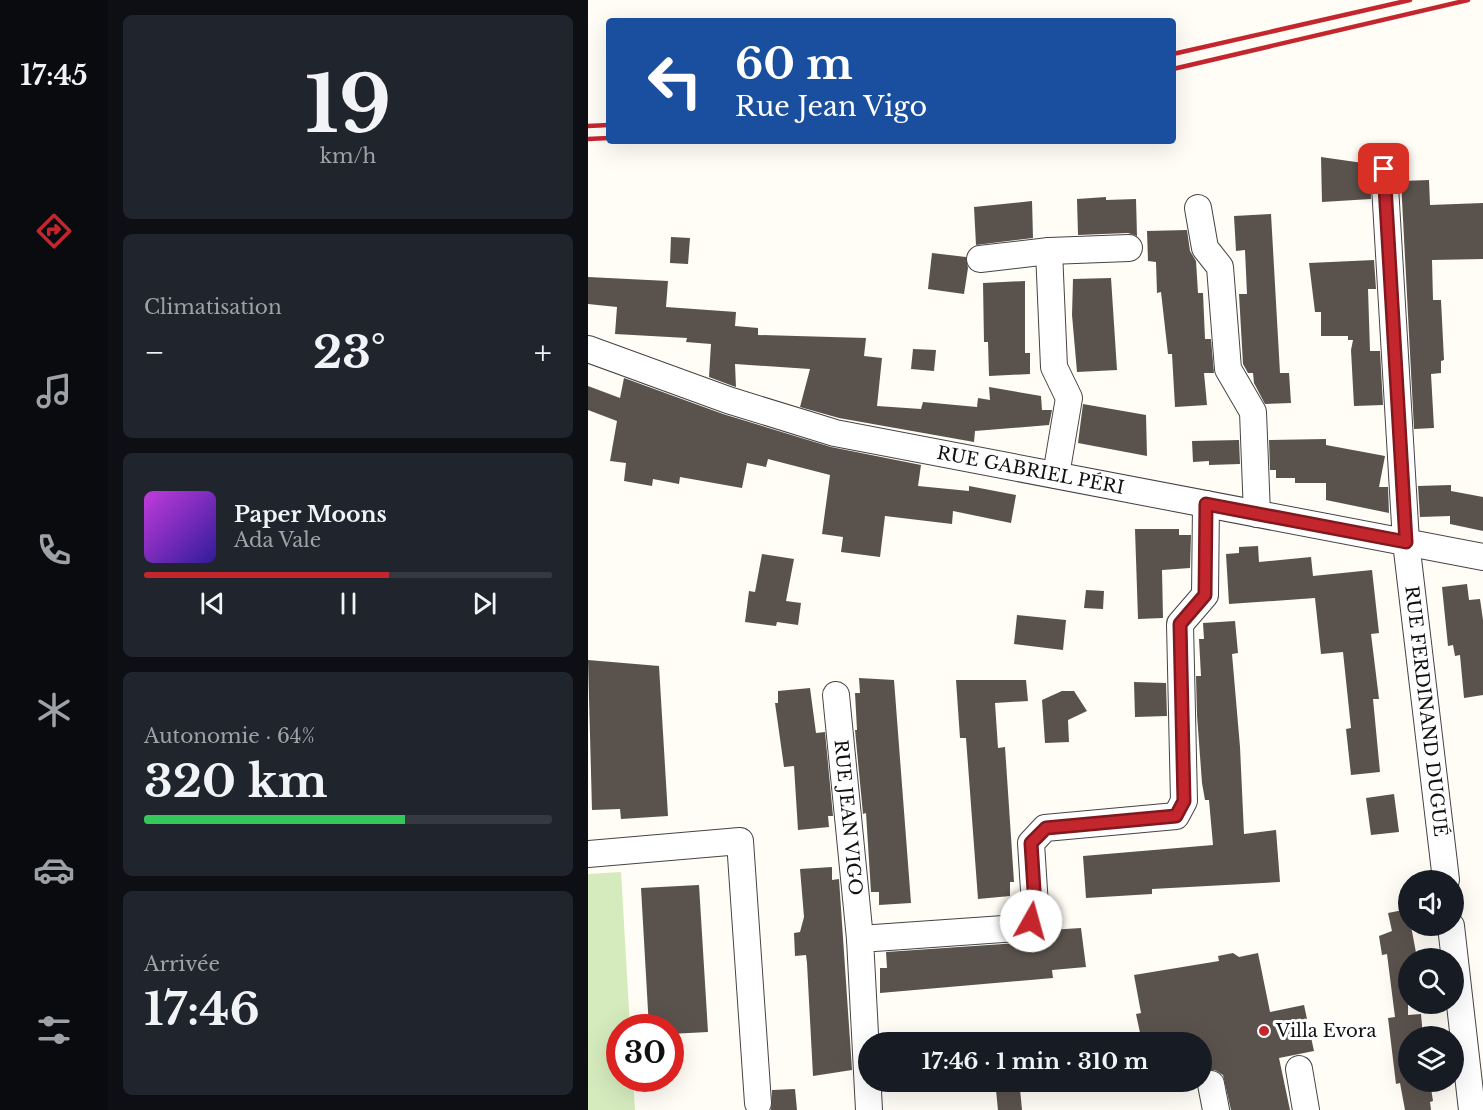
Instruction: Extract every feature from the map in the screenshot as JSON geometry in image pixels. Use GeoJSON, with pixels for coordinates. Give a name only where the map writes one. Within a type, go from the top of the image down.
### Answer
{"type":"FeatureCollection","features":[{"type":"Feature","properties":{"kind":"street","name":"RUE FERDINAND DUGUÉ"},"geometry":{"type":"LineString","coordinates":[[1384,169],[1406,542],[1445,870]]}},
{"type":"Feature","properties":{"kind":"street"},"geometry":{"type":"LineString","coordinates":[[1198,208],[1205,248],[1220,267],[1228,369],[1253,412],[1257,514]]}},
{"type":"Feature","properties":{"kind":"street"},"geometry":{"type":"LineString","coordinates":[[980,259],[1049,251],[1129,248]]}},
{"type":"Feature","properties":{"kind":"street"},"geometry":{"type":"LineString","coordinates":[[1049,251],[1054,367],[1069,398],[1056,475]]}},
{"type":"Feature","properties":{"kind":"street","name":"RUE GABRIEL PÉRI"},"geometry":{"type":"LineString","coordinates":[[588,349],[728,400],[835,433],[1483,558]]}},
{"type":"Feature","properties":{"kind":"street"},"geometry":{"type":"LineString","coordinates":[[860,939],[1018,928],[1031,921],[1035,906],[1031,843],[1046,828],[1176,816],[1184,801],[1180,624],[1205,595],[1206,504]]}},
{"type":"Feature","properties":{"kind":"street","name":"RUE JEAN VIGO"},"geometry":{"type":"LineString","coordinates":[[836,695],[860,939],[869,1110]]}},
{"type":"Feature","properties":{"kind":"street"},"geometry":{"type":"LineString","coordinates":[[588,854],[740,841],[758,1103]]}},
{"type":"Feature","properties":{"kind":"street"},"geometry":{"type":"LineString","coordinates":[[1452,936],[1472,1110]]}},
{"type":"Feature","properties":{"kind":"street"},"geometry":{"type":"LineString","coordinates":[[1299,1069],[1306,1110]]}},
{"type":"Feature","properties":{"kind":"street"},"geometry":{"type":"LineString","coordinates":[[1212,1089],[1216,1110]]}},
{"type":"Feature","properties":{"kind":"green space"},"geometry":{"type":"Polygon","coordinates":[[[621,872],[629,1014],[606,1014],[606,1092],[634,1092],[635,1110],[588,1110],[588,874],[621,872]]]}},
{"type":"Feature","properties":{"kind":"building"},"geometry":{"type":"Polygon","coordinates":[[[1321,157],[1370,164],[1371,199],[1322,202],[1321,157]]]}},
{"type":"Feature","properties":{"kind":"building"},"geometry":{"type":"Polygon","coordinates":[[[1429,180],[1430,205],[1483,203],[1483,259],[1432,260],[1433,300],[1441,300],[1444,360],[1441,361],[1441,373],[1431,374],[1434,428],[1414,429],[1401,181],[1429,180]]]}},
{"type":"Feature","properties":{"kind":"building"},"geometry":{"type":"Polygon","coordinates":[[[1106,197],[1106,200],[1136,199],[1137,236],[1128,233],[1078,235],[1077,199],[1106,197]]]}},
{"type":"Feature","properties":{"kind":"building"},"geometry":{"type":"Polygon","coordinates":[[[1032,201],[1033,238],[976,245],[974,207],[1032,201]]]}},
{"type":"Feature","properties":{"kind":"building"},"geometry":{"type":"Polygon","coordinates":[[[1271,214],[1280,373],[1289,373],[1291,403],[1265,404],[1254,383],[1253,373],[1248,373],[1243,364],[1239,294],[1247,294],[1245,250],[1236,251],[1234,216],[1271,214]]]}},
{"type":"Feature","properties":{"kind":"building"},"geometry":{"type":"Polygon","coordinates":[[[1187,230],[1190,251],[1196,261],[1198,293],[1203,293],[1205,339],[1211,339],[1214,373],[1204,373],[1207,405],[1175,407],[1172,354],[1168,354],[1161,292],[1157,293],[1156,262],[1148,261],[1147,231],[1187,230]]]}},
{"type":"Feature","properties":{"kind":"building"},"geometry":{"type":"Polygon","coordinates":[[[671,237],[690,238],[688,264],[670,263],[671,237]]]}},
{"type":"Feature","properties":{"kind":"building"},"geometry":{"type":"Polygon","coordinates":[[[932,253],[966,257],[968,268],[964,294],[928,289],[932,253]]]}},
{"type":"Feature","properties":{"kind":"building"},"geometry":{"type":"Polygon","coordinates":[[[1374,260],[1376,289],[1368,289],[1370,351],[1380,351],[1383,405],[1354,406],[1351,350],[1353,340],[1348,340],[1348,336],[1321,336],[1321,312],[1315,312],[1309,263],[1374,260]]]}},
{"type":"Feature","properties":{"kind":"building"},"geometry":{"type":"Polygon","coordinates":[[[588,277],[668,281],[666,307],[736,312],[735,326],[758,328],[758,335],[866,338],[864,356],[882,358],[877,406],[921,409],[923,402],[977,407],[978,398],[990,400],[989,387],[1041,396],[1042,410],[1052,410],[1049,425],[975,431],[974,442],[839,418],[800,407],[810,369],[735,364],[736,387],[709,377],[711,344],[686,342],[687,338],[615,334],[617,307],[588,304],[588,277]]]}},
{"type":"Feature","properties":{"kind":"building"},"geometry":{"type":"Polygon","coordinates":[[[1111,278],[1117,370],[1077,372],[1072,315],[1073,279],[1111,278]]]}},
{"type":"Feature","properties":{"kind":"building"},"geometry":{"type":"Polygon","coordinates":[[[1025,281],[1025,353],[1030,353],[1030,374],[989,376],[988,342],[984,342],[983,283],[1025,281]]]}},
{"type":"Feature","properties":{"kind":"building"},"geometry":{"type":"Polygon","coordinates":[[[913,349],[936,350],[934,371],[911,369],[913,349]]]}},
{"type":"Feature","properties":{"kind":"building"},"geometry":{"type":"Polygon","coordinates":[[[624,378],[723,414],[831,447],[921,465],[918,486],[969,491],[969,486],[1016,495],[1011,523],[953,511],[952,524],[885,516],[880,557],[841,552],[843,537],[822,534],[830,475],[768,459],[766,467],[747,463],[742,488],[680,477],[679,484],[653,479],[652,486],[624,481],[626,463],[610,461],[617,421],[588,410],[588,386],[620,398],[624,378]]]}},
{"type":"Feature","properties":{"kind":"building"},"geometry":{"type":"Polygon","coordinates":[[[1083,404],[1146,415],[1147,456],[1078,443],[1083,404]]]}},
{"type":"Feature","properties":{"kind":"building"},"geometry":{"type":"Polygon","coordinates":[[[1326,439],[1326,445],[1385,456],[1379,487],[1388,487],[1389,513],[1326,500],[1326,483],[1295,483],[1295,478],[1276,478],[1276,470],[1270,470],[1269,440],[1326,439]]]}},
{"type":"Feature","properties":{"kind":"building"},"geometry":{"type":"Polygon","coordinates":[[[1239,440],[1240,464],[1209,465],[1209,461],[1193,462],[1192,441],[1239,440]]]}},
{"type":"Feature","properties":{"kind":"building"},"geometry":{"type":"Polygon","coordinates":[[[1451,485],[1451,491],[1483,497],[1483,531],[1450,524],[1450,516],[1420,517],[1418,486],[1451,485]]]}},
{"type":"Feature","properties":{"kind":"building"},"geometry":{"type":"Polygon","coordinates":[[[1135,529],[1179,529],[1179,535],[1191,535],[1190,568],[1162,570],[1163,618],[1138,619],[1135,529]]]}},
{"type":"Feature","properties":{"kind":"building"},"geometry":{"type":"Polygon","coordinates":[[[1258,546],[1259,562],[1311,557],[1313,576],[1372,570],[1379,633],[1371,634],[1379,699],[1373,699],[1380,772],[1351,775],[1346,729],[1351,728],[1343,652],[1321,654],[1315,598],[1229,604],[1226,554],[1239,553],[1239,547],[1258,546]]]}},
{"type":"Feature","properties":{"kind":"building"},"geometry":{"type":"Polygon","coordinates":[[[762,554],[794,559],[786,601],[801,603],[798,625],[777,622],[776,626],[745,622],[749,591],[755,592],[762,554]]]}},
{"type":"Feature","properties":{"kind":"building"},"geometry":{"type":"Polygon","coordinates":[[[1467,584],[1469,600],[1480,599],[1483,620],[1483,695],[1464,698],[1460,655],[1455,656],[1453,645],[1448,646],[1442,587],[1467,584]]]}},
{"type":"Feature","properties":{"kind":"building"},"geometry":{"type":"Polygon","coordinates":[[[1086,590],[1104,591],[1103,609],[1084,608],[1086,590]]]}},
{"type":"Feature","properties":{"kind":"building"},"geometry":{"type":"Polygon","coordinates":[[[1017,615],[1066,620],[1063,650],[1014,644],[1017,615]]]}},
{"type":"Feature","properties":{"kind":"building"},"geometry":{"type":"Polygon","coordinates":[[[1235,621],[1238,653],[1232,654],[1244,834],[1276,830],[1280,882],[1152,889],[1152,894],[1086,898],[1083,856],[1213,845],[1209,800],[1205,800],[1202,783],[1197,715],[1196,676],[1201,676],[1199,639],[1204,639],[1203,623],[1235,621]]]}},
{"type":"Feature","properties":{"kind":"building"},"geometry":{"type":"Polygon","coordinates":[[[588,660],[659,666],[668,816],[621,819],[620,809],[592,810],[588,660]]]}},
{"type":"Feature","properties":{"kind":"building"},"geometry":{"type":"Polygon","coordinates":[[[859,678],[894,680],[911,903],[879,905],[879,892],[871,892],[866,813],[863,814],[855,730],[857,730],[855,693],[860,693],[859,678]]]}},
{"type":"Feature","properties":{"kind":"building"},"geometry":{"type":"Polygon","coordinates":[[[956,680],[1026,680],[1028,701],[995,703],[998,748],[1005,747],[1014,882],[1010,882],[1010,896],[978,899],[966,738],[960,738],[956,680]]]}},
{"type":"Feature","properties":{"kind":"building"},"geometry":{"type":"Polygon","coordinates":[[[1134,682],[1166,683],[1167,716],[1135,717],[1134,682]]]}},
{"type":"Feature","properties":{"kind":"building"},"geometry":{"type":"Polygon","coordinates":[[[810,688],[816,733],[825,732],[833,816],[828,816],[829,827],[798,830],[794,766],[784,767],[775,703],[778,703],[778,691],[810,688]]]}},
{"type":"Feature","properties":{"kind":"building"},"geometry":{"type":"Polygon","coordinates":[[[1062,691],[1074,691],[1087,711],[1068,720],[1069,742],[1045,743],[1042,700],[1062,691]]]}},
{"type":"Feature","properties":{"kind":"building"},"geometry":{"type":"Polygon","coordinates":[[[1394,794],[1399,832],[1371,835],[1366,798],[1394,794]]]}},
{"type":"Feature","properties":{"kind":"building"},"geometry":{"type":"Polygon","coordinates":[[[832,867],[832,880],[839,879],[852,1070],[813,1076],[806,955],[795,956],[794,933],[800,932],[804,917],[800,869],[832,867]]]}},
{"type":"Feature","properties":{"kind":"building"},"geometry":{"type":"Polygon","coordinates":[[[699,885],[708,1032],[684,1033],[684,1014],[648,1014],[641,888],[699,885]]]}},
{"type":"Feature","properties":{"kind":"building"},"geometry":{"type":"Polygon","coordinates":[[[1398,911],[1398,936],[1413,936],[1415,948],[1398,948],[1398,1014],[1421,1014],[1422,1026],[1398,1026],[1398,1084],[1396,1084],[1388,1018],[1395,1017],[1387,954],[1382,955],[1379,936],[1392,931],[1388,913],[1398,911]]]}},
{"type":"Feature","properties":{"kind":"building"},"geometry":{"type":"Polygon","coordinates":[[[1081,928],[1086,967],[1052,970],[1053,978],[880,993],[880,968],[887,968],[886,952],[1019,943],[1050,938],[1050,930],[1081,928]]]}},
{"type":"Feature","properties":{"kind":"building","name":"Villa Evora"},"geometry":{"type":"Polygon","coordinates":[[[1233,953],[1239,957],[1258,953],[1270,1012],[1304,1005],[1314,1051],[1279,1058],[1290,1110],[1231,1110],[1223,1075],[1212,1070],[1212,1032],[1140,1032],[1136,1014],[1141,1013],[1134,975],[1219,961],[1218,956],[1233,953]]]}},
{"type":"Feature","properties":{"kind":"building"},"geometry":{"type":"Polygon","coordinates":[[[795,1089],[797,1110],[771,1110],[772,1090],[795,1089]]]}},
{"type":"Feature","properties":{"kind":"building"},"geometry":{"type":"Polygon","coordinates":[[[996,1092],[1020,1092],[1022,1110],[998,1110],[996,1092]]]}},
{"type":"Feature","properties":{"kind":"building"},"geometry":{"type":"Polygon","coordinates":[[[1402,1092],[1432,1092],[1431,1110],[1405,1110],[1402,1092]]]}},
{"type":"Feature","properties":{"kind":"railway"},"geometry":{"type":"LineString","coordinates":[[1176,53],[1410,0]]}},
{"type":"Feature","properties":{"kind":"railway"},"geometry":{"type":"LineString","coordinates":[[1176,68],[1468,0]]}},
{"type":"Feature","properties":{"kind":"railway"},"geometry":{"type":"LineString","coordinates":[[588,126],[606,125]]}},
{"type":"Feature","properties":{"kind":"railway"},"geometry":{"type":"LineString","coordinates":[[588,139],[606,138]]}},
{"type":"Feature","properties":{"kind":"place","name":"Villa Evora"},"geometry":{"type":"Point","coordinates":[1264,1031]}},
{"type":"Feature","properties":{"kind":"route"},"geometry":{"type":"LineString","coordinates":[[1031,921],[1035,906],[1031,843],[1046,828],[1176,816],[1184,801],[1180,624],[1205,595],[1206,504],[1406,542],[1384,169]]}}]}
